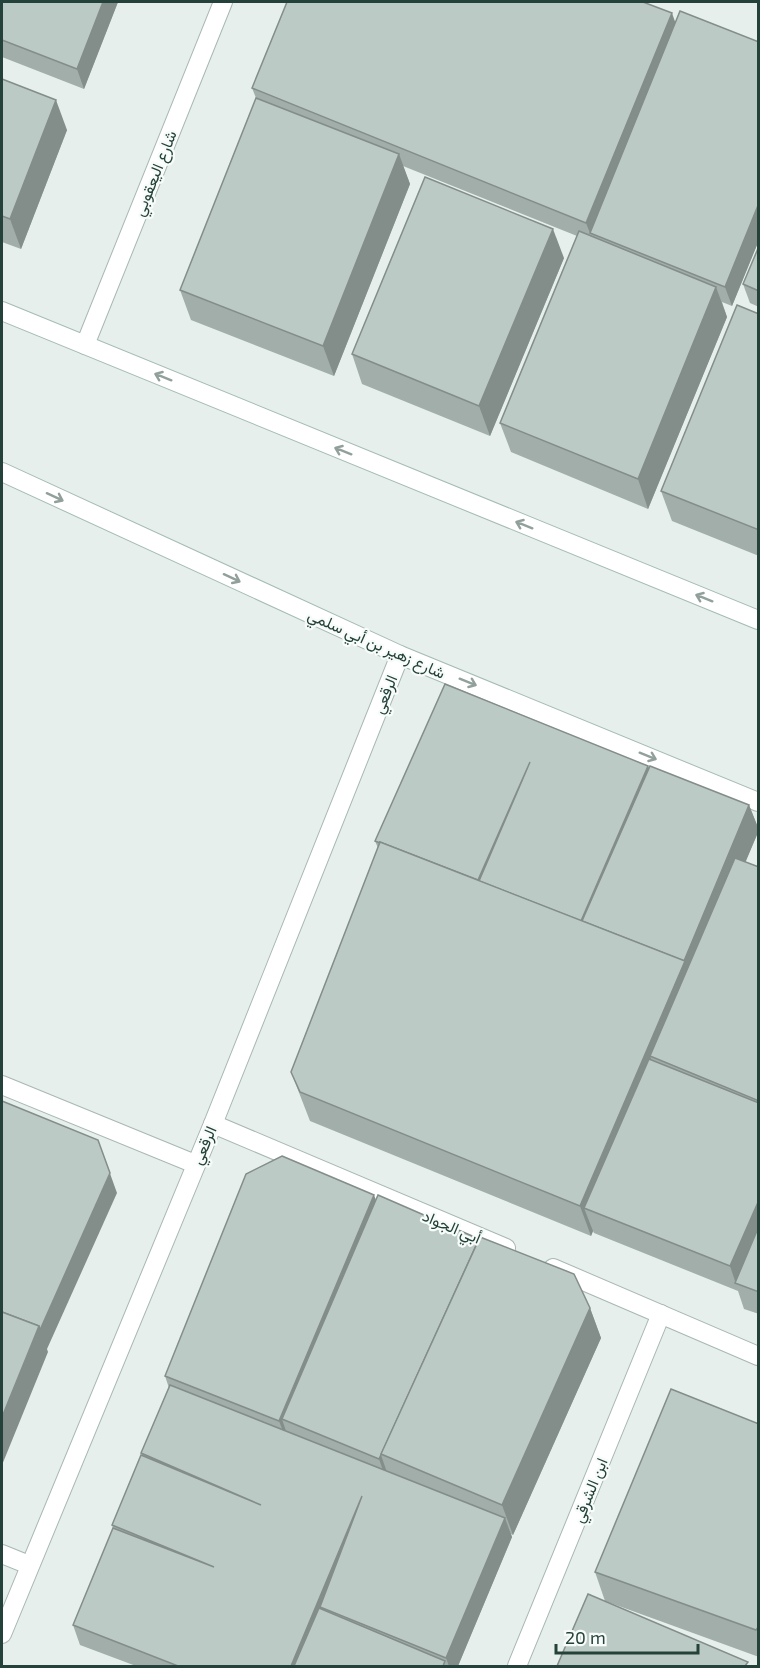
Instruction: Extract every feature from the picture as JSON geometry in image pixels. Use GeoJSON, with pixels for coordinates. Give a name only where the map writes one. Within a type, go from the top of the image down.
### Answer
{"type":"FeatureCollection","features":[{"type":"Feature","properties":{"kind":"street","name":"شارع اليعقوبي"},"geometry":{"type":"LineString","coordinates":[[85,345],[223,2]]}},
{"type":"Feature","properties":{"kind":"street"},"geometry":{"type":"LineString","coordinates":[[2,312],[759,620]]}},
{"type":"Feature","properties":{"kind":"street","name":"شارع زهير بن أبي سلمي"},"geometry":{"type":"LineString","coordinates":[[2,472],[400,655],[759,802]]}},
{"type":"Feature","properties":{"kind":"street","name":"الرقعي"},"geometry":{"type":"LineString","coordinates":[[2,1634],[213,1124],[400,655]]}},
{"type":"Feature","properties":{"kind":"street"},"geometry":{"type":"LineString","coordinates":[[2,1085],[195,1164]]}},
{"type":"Feature","properties":{"kind":"street","name":"أبي الجواد"},"geometry":{"type":"LineString","coordinates":[[213,1124],[519,1254]]}},
{"type":"Feature","properties":{"kind":"street"},"geometry":{"type":"LineString","coordinates":[[541,1263],[759,1356]]}},
{"type":"Feature","properties":{"kind":"street","name":"ابن الشرقي"},"geometry":{"type":"LineString","coordinates":[[517,1666],[661,1314]]}},
{"type":"Feature","properties":{"kind":"street"},"geometry":{"type":"LineString","coordinates":[[2,1554],[29,1565]]}},
{"type":"Feature","properties":{"kind":"building"},"geometry":{"type":"Polygon","coordinates":[[[2,2],[103,2],[77,69],[2,40],[2,2]]]}},
{"type":"Feature","properties":{"kind":"building"},"geometry":{"type":"Polygon","coordinates":[[[287,2],[643,2],[672,13],[586,223],[252,88],[287,2]]]}},
{"type":"Feature","properties":{"kind":"building"},"geometry":{"type":"Polygon","coordinates":[[[680,11],[759,42],[759,203],[725,287],[590,233],[680,11]]]}},
{"type":"Feature","properties":{"kind":"building"},"geometry":{"type":"Polygon","coordinates":[[[2,79],[56,100],[10,219],[2,216],[2,79]]]}},
{"type":"Feature","properties":{"kind":"building"},"geometry":{"type":"Polygon","coordinates":[[[256,98],[399,154],[323,346],[180,290],[256,98]]]}},
{"type":"Feature","properties":{"kind":"building"},"geometry":{"type":"Polygon","coordinates":[[[425,177],[553,229],[479,406],[352,354],[425,177]]]}},
{"type":"Feature","properties":{"kind":"building"},"geometry":{"type":"Polygon","coordinates":[[[579,231],[716,287],[638,479],[500,423],[579,231]]]}},
{"type":"Feature","properties":{"kind":"building"},"geometry":{"type":"Polygon","coordinates":[[[759,246],[759,291],[743,284],[759,246]]]}},
{"type":"Feature","properties":{"kind":"building"},"geometry":{"type":"Polygon","coordinates":[[[737,305],[759,314],[759,530],[661,491],[737,305]]]}},
{"type":"Feature","properties":{"kind":"building"},"geometry":{"type":"Polygon","coordinates":[[[445,684],[648,766],[581,921],[479,881],[530,762],[478,880],[375,841],[445,684]]]}},
{"type":"Feature","properties":{"kind":"building"},"geometry":{"type":"Polygon","coordinates":[[[650,766],[749,805],[684,961],[582,921],[650,766]]]}},
{"type":"Feature","properties":{"kind":"building"},"geometry":{"type":"Polygon","coordinates":[[[380,842],[685,961],[580,1206],[300,1092],[291,1072],[380,842]]]}},
{"type":"Feature","properties":{"kind":"building"},"geometry":{"type":"Polygon","coordinates":[[[735,858],[759,867],[759,1101],[650,1056],[735,858]]]}},
{"type":"Feature","properties":{"kind":"building"},"geometry":{"type":"Polygon","coordinates":[[[649,1059],[759,1103],[759,1200],[730,1266],[584,1208],[649,1059]]]}},
{"type":"Feature","properties":{"kind":"building"},"geometry":{"type":"Polygon","coordinates":[[[2,1101],[98,1140],[110,1173],[40,1330],[39,1326],[2,1312],[2,1101]]]}},
{"type":"Feature","properties":{"kind":"building"},"geometry":{"type":"Polygon","coordinates":[[[282,1156],[374,1195],[279,1421],[165,1376],[246,1174],[282,1156]]]}},
{"type":"Feature","properties":{"kind":"building"},"geometry":{"type":"Polygon","coordinates":[[[378,1195],[479,1239],[379,1459],[282,1419],[378,1195]]]}},
{"type":"Feature","properties":{"kind":"building"},"geometry":{"type":"Polygon","coordinates":[[[759,1226],[759,1292],[735,1283],[759,1226]]]}},
{"type":"Feature","properties":{"kind":"building"},"geometry":{"type":"Polygon","coordinates":[[[480,1237],[574,1274],[590,1308],[502,1505],[381,1454],[480,1237]]]}},
{"type":"Feature","properties":{"kind":"building"},"geometry":{"type":"Polygon","coordinates":[[[2,1312],[39,1326],[2,1417],[2,1312]]]}},
{"type":"Feature","properties":{"kind":"building"},"geometry":{"type":"Polygon","coordinates":[[[170,1385],[505,1518],[446,1658],[320,1607],[362,1496],[291,1666],[178,1666],[73,1625],[113,1528],[214,1567],[112,1525],[141,1455],[261,1505],[141,1453],[170,1385]]]}},
{"type":"Feature","properties":{"kind":"building"},"geometry":{"type":"Polygon","coordinates":[[[671,1389],[759,1424],[759,1626],[756,1630],[595,1572],[671,1389]]]}},
{"type":"Feature","properties":{"kind":"building"},"geometry":{"type":"Polygon","coordinates":[[[588,1594],[748,1662],[745,1666],[557,1666],[588,1594]]]}},
{"type":"Feature","properties":{"kind":"building"},"geometry":{"type":"Polygon","coordinates":[[[319,1608],[445,1661],[443,1666],[294,1666],[319,1608]]]}}]}
